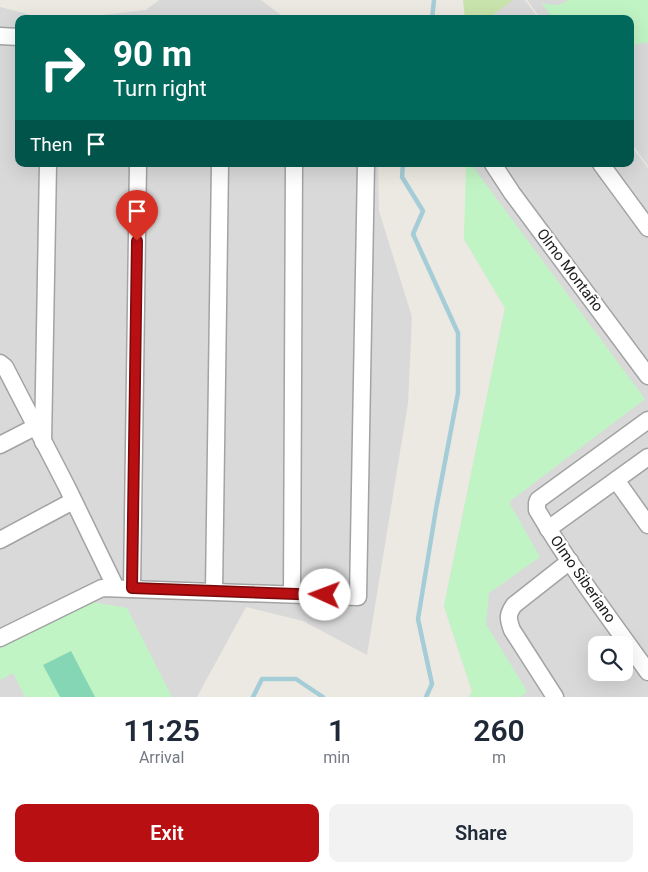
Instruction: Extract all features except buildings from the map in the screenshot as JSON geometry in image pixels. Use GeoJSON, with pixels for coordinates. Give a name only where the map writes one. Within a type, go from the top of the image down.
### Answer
{"type":"FeatureCollection","features":[{"type":"Feature","properties":{"kind":"street"},"geometry":{"type":"LineString","coordinates":[[0,36],[15,36]]}},
{"type":"Feature","properties":{"kind":"street"},"geometry":{"type":"LineString","coordinates":[[43,442],[48,167]]}},
{"type":"Feature","properties":{"kind":"street"},"geometry":{"type":"LineString","coordinates":[[124,588],[138,167]]}},
{"type":"Feature","properties":{"kind":"street"},"geometry":{"type":"LineString","coordinates":[[214,592],[220,167]]}},
{"type":"Feature","properties":{"kind":"street"},"geometry":{"type":"LineString","coordinates":[[292,594],[294,167]]}},
{"type":"Feature","properties":{"kind":"street"},"geometry":{"type":"LineString","coordinates":[[0,638],[102,588],[358,596],[366,167]]}},
{"type":"Feature","properties":{"kind":"street","name":"Olmo Montaño"},"geometry":{"type":"LineString","coordinates":[[495,167],[512,193],[648,376]]}},
{"type":"Feature","properties":{"kind":"street"},"geometry":{"type":"LineString","coordinates":[[603,167],[648,228]]}},
{"type":"Feature","properties":{"kind":"street"},"geometry":{"type":"LineString","coordinates":[[0,362],[5,367],[73,501],[124,588]]}},
{"type":"Feature","properties":{"kind":"street","name":"Olmo Siberiano"},"geometry":{"type":"LineString","coordinates":[[648,420],[538,500],[537,503],[537,510],[548,528],[648,672]]}},
{"type":"Feature","properties":{"kind":"street"},"geometry":{"type":"LineString","coordinates":[[0,444],[35,426]]}},
{"type":"Feature","properties":{"kind":"street"},"geometry":{"type":"LineString","coordinates":[[548,528],[648,457]]}},
{"type":"Feature","properties":{"kind":"street"},"geometry":{"type":"LineString","coordinates":[[616,480],[648,526]]}},
{"type":"Feature","properties":{"kind":"street"},"geometry":{"type":"LineString","coordinates":[[0,540],[73,501]]}},
{"type":"Feature","properties":{"kind":"street"},"geometry":{"type":"LineString","coordinates":[[555,697],[512,630],[508,620],[509,613],[514,605],[570,561]]}},
{"type":"Feature","properties":{"kind":"shaded area"},"geometry":{"type":"Polygon","coordinates":[[[159,0],[261,0],[281,15],[102,15],[146,10],[159,0]]]}},
{"type":"Feature","properties":{"kind":"shaded area"},"geometry":{"type":"Polygon","coordinates":[[[479,0],[525,0],[536,15],[479,15],[479,0]]]}},
{"type":"Feature","properties":{"kind":"shaded area"},"geometry":{"type":"Polygon","coordinates":[[[527,0],[648,0],[648,166],[634,147],[634,15],[538,15],[527,0]]]}},
{"type":"Feature","properties":{"kind":"shaded area"},"geometry":{"type":"Polygon","coordinates":[[[0,7],[31,15],[15,15],[15,167],[378,167],[379,211],[412,317],[408,403],[367,655],[303,621],[246,607],[197,697],[0,697],[0,7]]]}},
{"type":"Feature","properties":{"kind":"shaded area"},"geometry":{"type":"Polygon","coordinates":[[[634,149],[648,168],[648,697],[469,697],[472,691],[444,606],[505,308],[464,239],[468,167],[634,167],[634,149]]]}},
{"type":"Feature","properties":{"kind":"green space"},"geometry":{"type":"Polygon","coordinates":[[[463,0],[513,0],[492,15],[465,15],[463,0]]]}},
{"type":"Feature","properties":{"kind":"green space"},"geometry":{"type":"Polygon","coordinates":[[[568,0],[648,0],[648,42],[634,45],[634,15],[550,15],[542,3],[559,5],[568,0]]]}},
{"type":"Feature","properties":{"kind":"green space"},"geometry":{"type":"Polygon","coordinates":[[[466,167],[473,167],[645,399],[509,502],[540,557],[489,593],[486,624],[527,691],[521,697],[469,697],[472,691],[444,606],[505,308],[464,239],[466,167]]]}},
{"type":"Feature","properties":{"kind":"green space"},"geometry":{"type":"Polygon","coordinates":[[[92,602],[127,608],[172,697],[25,697],[13,673],[0,680],[0,648],[92,602]]]}},
{"type":"Feature","properties":{"kind":"green space"},"geometry":{"type":"Polygon","coordinates":[[[71,651],[95,697],[60,697],[43,665],[71,651]]]}},
{"type":"Feature","properties":{"kind":"waterway"},"geometry":{"type":"LineString","coordinates":[[432,15],[434,0]]}},
{"type":"Feature","properties":{"kind":"waterway"},"geometry":{"type":"LineString","coordinates":[[403,167],[402,177],[423,211],[413,234],[458,333],[458,393],[418,619],[432,684],[426,697]]}},
{"type":"Feature","properties":{"kind":"waterway"},"geometry":{"type":"LineString","coordinates":[[253,697],[262,679],[296,679],[323,697]]}},
{"type":"Feature","properties":{"kind":"route"},"geometry":{"type":"LineString","coordinates":[[137,241],[132,588],[325,595]]}}]}
